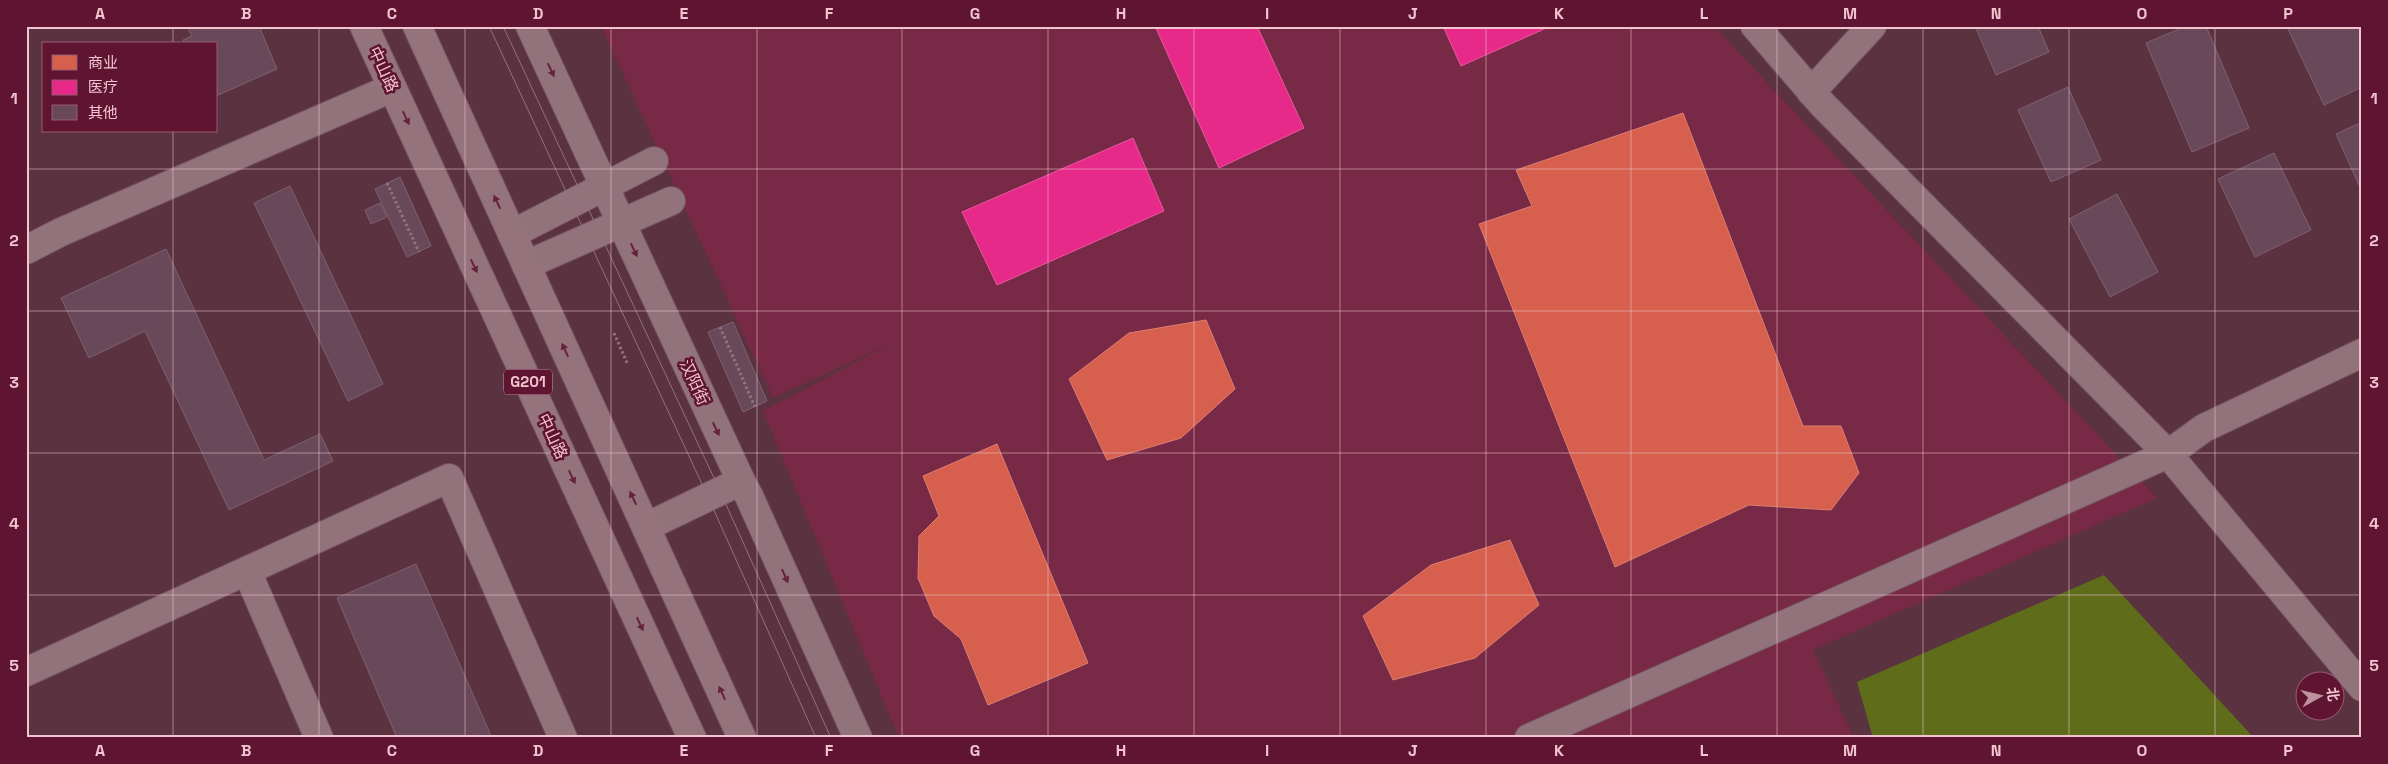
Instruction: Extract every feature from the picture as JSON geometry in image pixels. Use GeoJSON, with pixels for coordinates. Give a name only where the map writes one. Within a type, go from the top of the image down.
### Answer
{"type":"FeatureCollection","features":[{"type":"Feature","properties":{"kind":"highway","name":"中山路"},"geometry":{"type":"LineString","coordinates":[[364,26],[692,738]]}},
{"type":"Feature","properties":{"kind":"highway","name":"G201"},"geometry":{"type":"LineString","coordinates":[[417,26],[742,738]]}},
{"type":"Feature","properties":{"kind":"street","name":"汉阳街"},"geometry":{"type":"LineString","coordinates":[[530,26],[749,496],[858,738]]}},
{"type":"Feature","properties":{"kind":"street"},"geometry":{"type":"LineString","coordinates":[[1755,26],[1811,92],[2168,454],[2362,686]]}},
{"type":"Feature","properties":{"kind":"street"},"geometry":{"type":"LineString","coordinates":[[1811,92],[1872,26]]}},
{"type":"Feature","properties":{"kind":"street"},"geometry":{"type":"LineString","coordinates":[[26,250],[61,232],[392,88]]}},
{"type":"Feature","properties":{"kind":"street"},"geometry":{"type":"LineString","coordinates":[[512,234],[654,161]]}},
{"type":"Feature","properties":{"kind":"street"},"geometry":{"type":"LineString","coordinates":[[526,265],[671,201]]}},
{"type":"Feature","properties":{"kind":"street"},"geometry":{"type":"LineString","coordinates":[[1529,738],[2168,454],[2204,428],[2362,353]]}},
{"type":"Feature","properties":{"kind":"street"},"geometry":{"type":"LineString","coordinates":[[26,672],[449,478],[563,738]]}},
{"type":"Feature","properties":{"kind":"street"},"geometry":{"type":"LineString","coordinates":[[646,527],[741,481]]}},
{"type":"Feature","properties":{"kind":"street"},"geometry":{"type":"LineString","coordinates":[[247,571],[319,738]]}},
{"type":"Feature","properties":{"kind":"path"},"geometry":{"type":"LineString","coordinates":[[387,183],[419,252]]}},
{"type":"Feature","properties":{"kind":"path"},"geometry":{"type":"LineString","coordinates":[[720,327],[755,407]]}},
{"type":"Feature","properties":{"kind":"path"},"geometry":{"type":"LineString","coordinates":[[614,333],[628,366]]}},
{"type":"Feature","properties":{"kind":"shaded area"},"geometry":{"type":"Polygon","coordinates":[[[601,26],[1714,26],[2157,498],[1813,650],[1854,738],[899,738],[763,411],[890,344],[773,398],[601,26]]]}},
{"type":"Feature","properties":{"kind":"green space"},"geometry":{"type":"Polygon","coordinates":[[[2104,575],[2254,738],[1873,738],[1857,682],[2104,575]]]}},
{"type":"Feature","properties":{"kind":"building: 商业"},"geometry":{"type":"Polygon","coordinates":[[[1683,113],[1803,426],[1841,426],[1859,473],[1831,510],[1749,505],[1615,567],[1479,224],[1532,206],[1516,170],[1683,113]]]}},
{"type":"Feature","properties":{"kind":"building: 商业"},"geometry":{"type":"Polygon","coordinates":[[[1206,320],[1235,389],[1181,438],[1107,460],[1069,379],[1129,333],[1206,320]]]}},
{"type":"Feature","properties":{"kind":"building: 商业"},"geometry":{"type":"Polygon","coordinates":[[[997,444],[1088,663],[988,705],[961,639],[934,616],[918,578],[919,536],[939,516],[923,476],[997,444]]]}},
{"type":"Feature","properties":{"kind":"building: 商业"},"geometry":{"type":"Polygon","coordinates":[[[1510,540],[1539,605],[1475,658],[1393,680],[1363,616],[1431,565],[1510,540]]]}},
{"type":"Feature","properties":{"kind":"building: 医疗"},"geometry":{"type":"Polygon","coordinates":[[[1155,26],[1257,26],[1304,128],[1219,168],[1155,26]]]}},
{"type":"Feature","properties":{"kind":"building: 医疗"},"geometry":{"type":"Polygon","coordinates":[[[1443,26],[1551,26],[1461,66],[1443,26]]]}},
{"type":"Feature","properties":{"kind":"building: 医疗"},"geometry":{"type":"Polygon","coordinates":[[[1133,138],[1164,211],[997,285],[962,212],[1133,138]]]}},
{"type":"Feature","properties":{"kind":"building: 其他"},"geometry":{"type":"Polygon","coordinates":[[[187,26],[259,26],[277,69],[218,95],[218,42],[184,42],[183,40],[192,36],[187,26]]]}},
{"type":"Feature","properties":{"kind":"building: 其他"},"geometry":{"type":"Polygon","coordinates":[[[1975,26],[2038,26],[2049,52],[1996,75],[1975,26]]]}},
{"type":"Feature","properties":{"kind":"building: 其他"},"geometry":{"type":"Polygon","coordinates":[[[2186,26],[2206,26],[2249,128],[2192,152],[2146,43],[2186,26]]]}},
{"type":"Feature","properties":{"kind":"building: 其他"},"geometry":{"type":"Polygon","coordinates":[[[2362,26],[2362,87],[2324,105],[2287,27],[2362,26]]]}},
{"type":"Feature","properties":{"kind":"building: 其他"},"geometry":{"type":"Polygon","coordinates":[[[2068,87],[2101,160],[2051,182],[2018,110],[2068,87]]]}},
{"type":"Feature","properties":{"kind":"building: 其他"},"geometry":{"type":"Polygon","coordinates":[[[2362,122],[2362,192],[2336,134],[2362,122]]]}},
{"type":"Feature","properties":{"kind":"building: 其他"},"geometry":{"type":"Polygon","coordinates":[[[2274,153],[2311,230],[2255,257],[2218,179],[2274,153]]]}},
{"type":"Feature","properties":{"kind":"building: 其他"},"geometry":{"type":"Polygon","coordinates":[[[400,177],[431,246],[407,257],[375,189],[400,177]]]}},
{"type":"Feature","properties":{"kind":"building: 其他"},"geometry":{"type":"Polygon","coordinates":[[[290,186],[383,384],[348,401],[254,203],[290,186]]]}},
{"type":"Feature","properties":{"kind":"building: 其他"},"geometry":{"type":"Polygon","coordinates":[[[2117,194],[2158,272],[2110,297],[2069,219],[2117,194]]]}},
{"type":"Feature","properties":{"kind":"building: 其他"},"geometry":{"type":"Polygon","coordinates":[[[380,203],[387,217],[371,224],[365,210],[380,203]]]}},
{"type":"Feature","properties":{"kind":"building: 其他"},"geometry":{"type":"Polygon","coordinates":[[[166,249],[264,460],[320,434],[333,461],[229,510],[145,331],[89,358],[61,298],[166,249]]]}},
{"type":"Feature","properties":{"kind":"building: 其他"},"geometry":{"type":"Polygon","coordinates":[[[733,322],[767,401],[743,412],[708,332],[733,322]]]}},
{"type":"Feature","properties":{"kind":"building: 其他"},"geometry":{"type":"Polygon","coordinates":[[[416,564],[492,738],[397,738],[337,598],[416,564]]]}},
{"type":"Feature","properties":{"kind":"tram line"},"geometry":{"type":"LineString","coordinates":[[489,26],[708,497],[816,738]]}},
{"type":"Feature","properties":{"kind":"tram line"},"geometry":{"type":"LineString","coordinates":[[503,26],[720,491],[831,738]]}}]}
